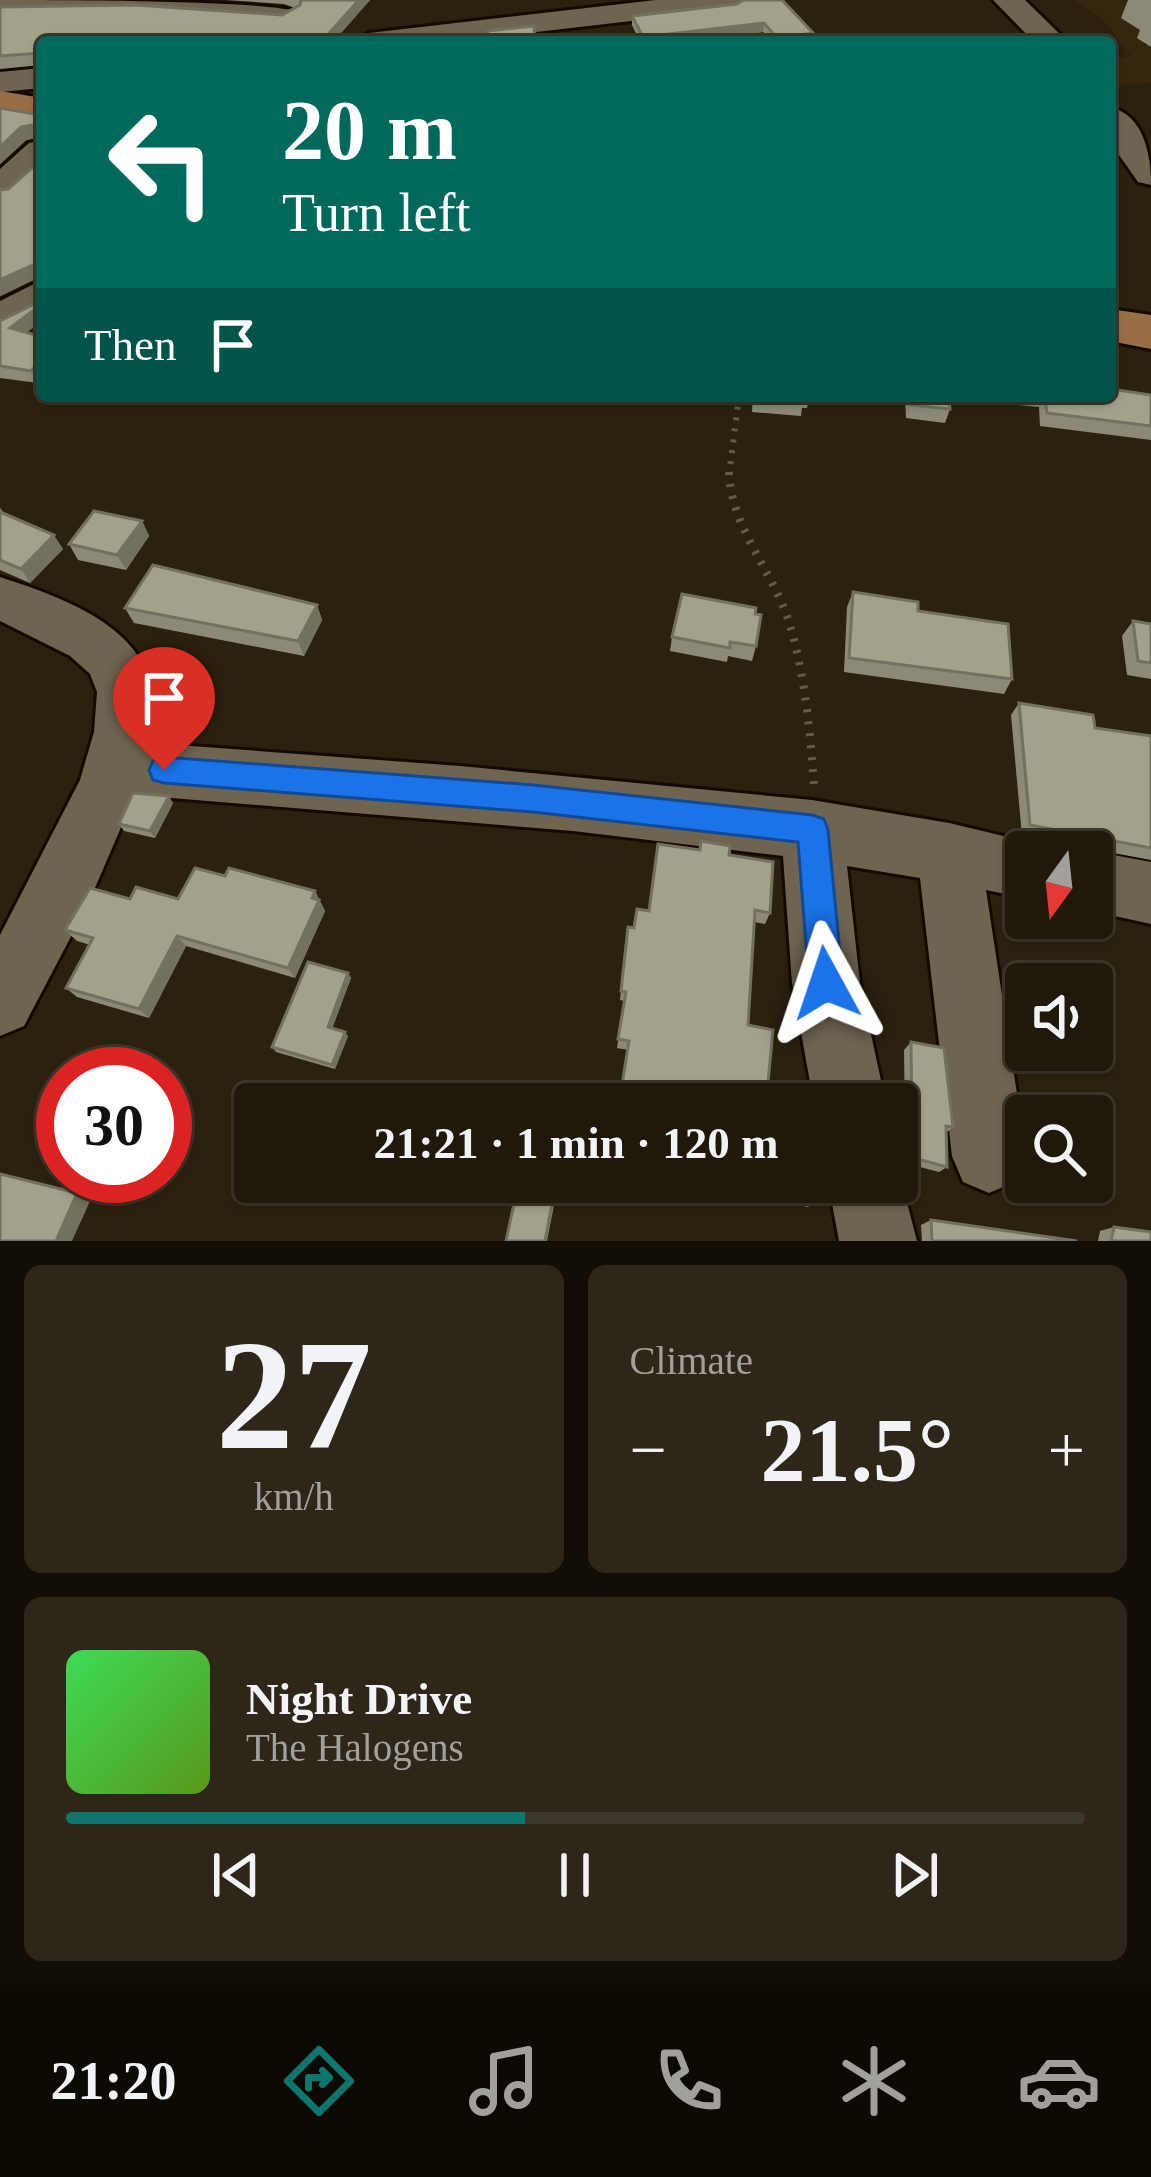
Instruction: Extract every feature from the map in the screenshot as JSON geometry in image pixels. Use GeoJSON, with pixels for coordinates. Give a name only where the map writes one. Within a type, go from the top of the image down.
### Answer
{"type":"FeatureCollection","features":[{"type":"Feature","properties":{"kind":"main road"},"geometry":{"type":"LineString","coordinates":[[0,104],[36,110]]}},
{"type":"Feature","properties":{"kind":"main road"},"geometry":{"type":"LineString","coordinates":[[1116,326],[1151,332]]}},
{"type":"Feature","properties":{"kind":"street"},"geometry":{"type":"LineString","coordinates":[[1008,0],[1046,36]]}},
{"type":"Feature","properties":{"kind":"street"},"geometry":{"type":"LineString","coordinates":[[437,36],[719,1]]}},
{"type":"Feature","properties":{"kind":"street"},"geometry":{"type":"LineString","coordinates":[[6,7],[139,3],[291,7]]}},
{"type":"Feature","properties":{"kind":"street"},"geometry":{"type":"LineString","coordinates":[[267,36],[291,7]]}},
{"type":"Feature","properties":{"kind":"street"},"geometry":{"type":"LineString","coordinates":[[0,82],[36,79]]}},
{"type":"Feature","properties":{"kind":"street"},"geometry":{"type":"LineString","coordinates":[[1116,125],[1151,174]]}},
{"type":"Feature","properties":{"kind":"street"},"geometry":{"type":"LineString","coordinates":[[0,189],[36,157]]}},
{"type":"Feature","properties":{"kind":"street"},"geometry":{"type":"LineString","coordinates":[[0,319],[36,297]]}},
{"type":"Feature","properties":{"kind":"street"},"geometry":{"type":"LineString","coordinates":[[0,598],[50,620],[113,661],[124,680],[128,705],[118,766],[0,1002]]}},
{"type":"Feature","properties":{"kind":"street"},"geometry":{"type":"LineString","coordinates":[[118,766],[533,799],[815,830],[1005,864]]}},
{"type":"Feature","properties":{"kind":"street"},"geometry":{"type":"LineString","coordinates":[[815,830],[826,983],[846,1083]]}},
{"type":"Feature","properties":{"kind":"street"},"geometry":{"type":"LineString","coordinates":[[950,852],[989,1156]]}},
{"type":"Feature","properties":{"kind":"street"},"geometry":{"type":"LineString","coordinates":[[1113,885],[1151,893]]}},
{"type":"Feature","properties":{"kind":"street"},"geometry":{"type":"LineString","coordinates":[[870,1203],[878,1241]]}},
{"type":"Feature","properties":{"kind":"path"},"geometry":{"type":"LineString","coordinates":[[739,402],[739,430],[729,478],[739,520],[778,595],[795,642],[808,703],[815,830]]}},
{"type":"Feature","properties":{"kind":"shaded area"},"geometry":{"type":"Polygon","coordinates":[[[1075,0],[1151,0],[1151,83],[1116,85],[1116,58],[1131,56],[1103,19],[1075,0]]]}},
{"type":"Feature","properties":{"kind":"building"},"geometry":{"type":"Polygon","coordinates":[[[301,0],[359,0],[326,36],[36,36],[36,53],[0,56],[0,7],[135,5],[282,15],[301,0]]]}},
{"type":"Feature","properties":{"kind":"building"},"geometry":{"type":"Polygon","coordinates":[[[782,0],[813,33],[775,36],[764,23],[642,36],[632,16],[782,0]]]}},
{"type":"Feature","properties":{"kind":"building"},"geometry":{"type":"Polygon","coordinates":[[[534,26],[535,36],[488,36],[488,31],[534,26]]]}},
{"type":"Feature","properties":{"kind":"building"},"geometry":{"type":"Polygon","coordinates":[[[0,108],[36,114],[36,125],[21,127],[0,147],[0,108]]]}},
{"type":"Feature","properties":{"kind":"building"},"geometry":{"type":"Polygon","coordinates":[[[36,164],[36,263],[0,280],[0,190],[8,189],[36,164]]]}},
{"type":"Feature","properties":{"kind":"building"},"geometry":{"type":"Polygon","coordinates":[[[36,303],[36,308],[10,328],[36,335],[36,366],[31,371],[0,366],[0,321],[36,303]]]}},
{"type":"Feature","properties":{"kind":"building"},"geometry":{"type":"Polygon","coordinates":[[[1116,390],[1151,395],[1151,426],[1047,413],[1046,402],[1116,402],[1116,390]]]}},
{"type":"Feature","properties":{"kind":"building"},"geometry":{"type":"Polygon","coordinates":[[[949,402],[950,409],[910,405],[949,402]]]}},
{"type":"Feature","properties":{"kind":"building"},"geometry":{"type":"Polygon","coordinates":[[[94,511],[142,521],[117,555],[69,544],[94,511]]]}},
{"type":"Feature","properties":{"kind":"building"},"geometry":{"type":"Polygon","coordinates":[[[0,512],[54,535],[21,569],[0,560],[0,512]]]}},
{"type":"Feature","properties":{"kind":"building"},"geometry":{"type":"Polygon","coordinates":[[[153,565],[317,605],[298,641],[125,608],[153,565]]]}},
{"type":"Feature","properties":{"kind":"building"},"geometry":{"type":"Polygon","coordinates":[[[853,592],[918,602],[918,611],[1008,624],[1012,679],[849,658],[853,592]]]}},
{"type":"Feature","properties":{"kind":"building"},"geometry":{"type":"Polygon","coordinates":[[[682,594],[756,608],[755,614],[761,615],[756,646],[730,642],[730,648],[672,637],[682,594]]]}},
{"type":"Feature","properties":{"kind":"building"},"geometry":{"type":"Polygon","coordinates":[[[1133,621],[1151,624],[1151,663],[1138,661],[1133,621]]]}},
{"type":"Feature","properties":{"kind":"building"},"geometry":{"type":"Polygon","coordinates":[[[1019,703],[1093,715],[1095,728],[1151,736],[1151,848],[1113,841],[1113,831],[1062,831],[1030,825],[1019,703]]]}},
{"type":"Feature","properties":{"kind":"building"},"geometry":{"type":"Polygon","coordinates":[[[133,793],[169,796],[150,831],[119,824],[133,793]]]}},
{"type":"Feature","properties":{"kind":"building"},"geometry":{"type":"Polygon","coordinates":[[[701,841],[730,846],[729,855],[773,862],[770,913],[755,910],[748,1025],[773,1030],[768,1083],[622,1083],[629,1041],[618,1039],[626,992],[621,991],[628,927],[634,928],[637,909],[649,911],[658,844],[700,850],[701,841]]]}},
{"type":"Feature","properties":{"kind":"building"},"geometry":{"type":"Polygon","coordinates":[[[195,868],[225,876],[229,868],[315,891],[312,898],[319,900],[288,968],[177,936],[139,1009],[66,988],[93,938],[65,930],[90,888],[130,899],[136,887],[178,899],[195,868]]]}},
{"type":"Feature","properties":{"kind":"building"},"geometry":{"type":"Polygon","coordinates":[[[308,962],[348,973],[328,1027],[345,1032],[332,1065],[272,1047],[308,962]]]}},
{"type":"Feature","properties":{"kind":"building"},"geometry":{"type":"Polygon","coordinates":[[[911,1042],[944,1048],[953,1127],[946,1126],[947,1167],[918,1159],[918,1083],[911,1083],[911,1042]]]}},
{"type":"Feature","properties":{"kind":"building"},"geometry":{"type":"Polygon","coordinates":[[[0,1174],[36,1183],[36,1203],[73,1203],[56,1241],[0,1241],[0,1174]]]}},
{"type":"Feature","properties":{"kind":"building"},"geometry":{"type":"Polygon","coordinates":[[[514,1203],[552,1203],[545,1241],[506,1241],[514,1203]]]}},
{"type":"Feature","properties":{"kind":"building"},"geometry":{"type":"Polygon","coordinates":[[[931,1220],[1077,1241],[932,1241],[931,1220]]]}},
{"type":"Feature","properties":{"kind":"building"},"geometry":{"type":"Polygon","coordinates":[[[1114,1227],[1151,1232],[1151,1241],[1111,1241],[1114,1227]]]}},
{"type":"Feature","properties":{"kind":"route"},"geometry":{"type":"LineString","coordinates":[[164,770],[533,799],[812,830],[826,983]]}}]}
